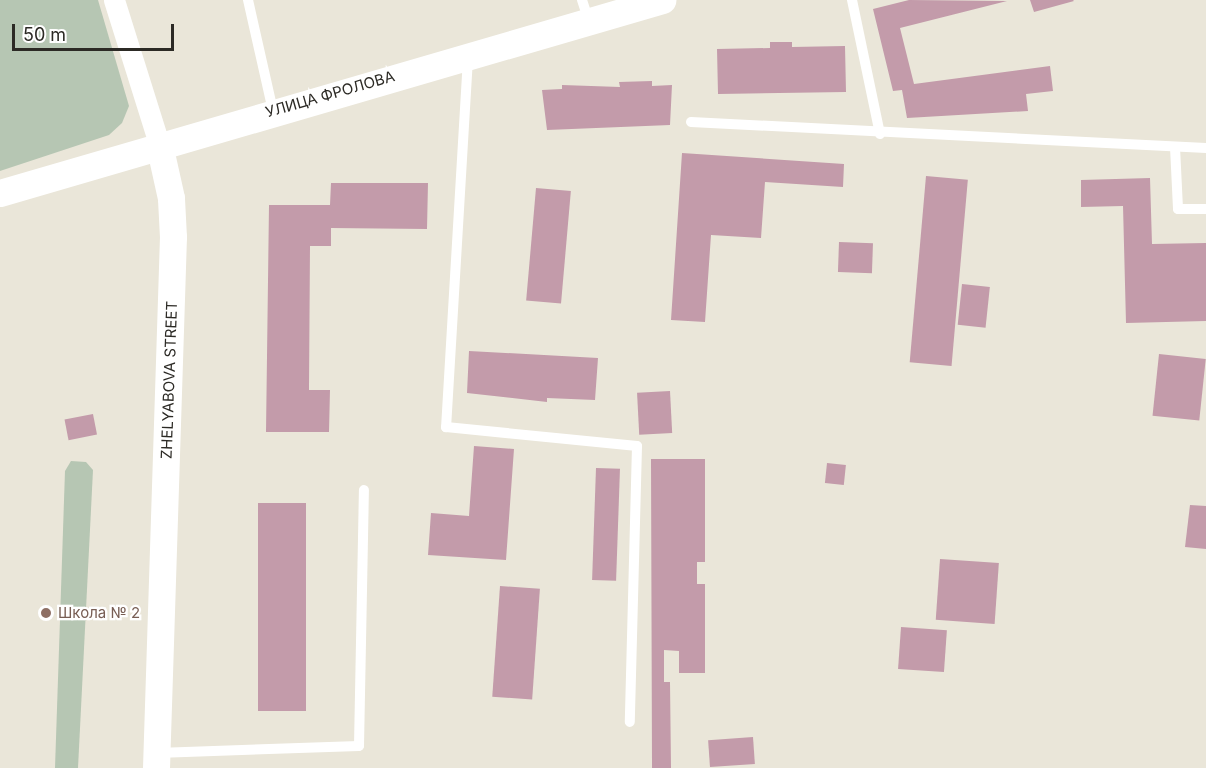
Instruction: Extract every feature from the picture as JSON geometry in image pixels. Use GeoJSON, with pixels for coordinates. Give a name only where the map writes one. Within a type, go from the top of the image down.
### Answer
{"type":"FeatureCollection","features":[{"type":"Feature","properties":{"kind":"street","name":"ZHELYABOVA STREET"},"geometry":{"type":"LineString","coordinates":[[114,0],[159,144],[171,198],[173,237],[157,760]]}},
{"type":"Feature","properties":{"kind":"street","name":"УЛИЦА ФРОЛОВА"},"geometry":{"type":"LineString","coordinates":[[0,193],[159,144],[468,55],[585,10],[662,0]]}},
{"type":"Feature","properties":{"kind":"lane"},"geometry":{"type":"LineString","coordinates":[[248,0],[273,111]]}},
{"type":"Feature","properties":{"kind":"lane"},"geometry":{"type":"LineString","coordinates":[[852,0],[880,134]]}},
{"type":"Feature","properties":{"kind":"lane"},"geometry":{"type":"LineString","coordinates":[[468,55],[446,427],[637,446],[630,722]]}},
{"type":"Feature","properties":{"kind":"lane"},"geometry":{"type":"LineString","coordinates":[[691,122],[880,134],[1206,148]]}},
{"type":"Feature","properties":{"kind":"lane"},"geometry":{"type":"LineString","coordinates":[[1175,147],[1178,209],[1206,209]]}},
{"type":"Feature","properties":{"kind":"lane"},"geometry":{"type":"LineString","coordinates":[[157,760],[358,746],[364,490]]}},
{"type":"Feature","properties":{"kind":"green space"},"geometry":{"type":"Polygon","coordinates":[[[0,0],[98,0],[129,106],[122,123],[109,135],[0,171],[0,0]]]}},
{"type":"Feature","properties":{"kind":"green space"},"geometry":{"type":"Polygon","coordinates":[[[71,461],[86,462],[93,470],[78,768],[55,768],[65,471],[71,461]]]}},
{"type":"Feature","properties":{"kind":"building"},"geometry":{"type":"Polygon","coordinates":[[[909,0],[1007,1],[900,28],[914,84],[1050,66],[1053,91],[1026,94],[1028,111],[907,118],[902,90],[893,91],[873,9],[909,0]]]}},
{"type":"Feature","properties":{"kind":"building"},"geometry":{"type":"Polygon","coordinates":[[[1030,0],[1073,0],[1074,1],[1034,12],[1030,0]]]}},
{"type":"Feature","properties":{"kind":"building"},"geometry":{"type":"Polygon","coordinates":[[[770,42],[792,42],[792,47],[845,46],[846,92],[718,94],[717,49],[770,48],[770,42]]]}},
{"type":"Feature","properties":{"kind":"building"},"geometry":{"type":"Polygon","coordinates":[[[652,81],[652,86],[672,85],[670,125],[547,130],[542,90],[562,89],[562,85],[620,87],[619,82],[652,81]]]}},
{"type":"Feature","properties":{"kind":"building"},"geometry":{"type":"Polygon","coordinates":[[[682,153],[844,164],[843,187],[765,182],[761,238],[711,235],[705,322],[671,320],[682,153]]]}},
{"type":"Feature","properties":{"kind":"building"},"geometry":{"type":"Polygon","coordinates":[[[926,176],[968,180],[952,366],[910,362],[926,176]]]}},
{"type":"Feature","properties":{"kind":"building"},"geometry":{"type":"Polygon","coordinates":[[[1150,178],[1152,244],[1206,243],[1206,321],[1126,323],[1123,206],[1081,207],[1081,180],[1150,178]]]}},
{"type":"Feature","properties":{"kind":"building"},"geometry":{"type":"Polygon","coordinates":[[[331,183],[428,183],[427,229],[331,228],[331,246],[310,246],[309,390],[330,390],[329,432],[266,432],[269,205],[330,205],[331,183]]]}},
{"type":"Feature","properties":{"kind":"building"},"geometry":{"type":"Polygon","coordinates":[[[536,188],[571,191],[561,304],[526,301],[536,188]]]}},
{"type":"Feature","properties":{"kind":"building"},"geometry":{"type":"Polygon","coordinates":[[[839,242],[873,243],[872,273],[838,272],[839,242]]]}},
{"type":"Feature","properties":{"kind":"building"},"geometry":{"type":"Polygon","coordinates":[[[962,284],[990,287],[986,328],[958,325],[962,284]]]}},
{"type":"Feature","properties":{"kind":"building"},"geometry":{"type":"Polygon","coordinates":[[[469,351],[598,358],[595,400],[547,398],[547,402],[467,393],[469,351]]]}},
{"type":"Feature","properties":{"kind":"building"},"geometry":{"type":"Polygon","coordinates":[[[1159,354],[1206,359],[1199,421],[1153,416],[1159,354]]]}},
{"type":"Feature","properties":{"kind":"building"},"geometry":{"type":"Polygon","coordinates":[[[670,391],[672,433],[639,435],[637,393],[670,391]]]}},
{"type":"Feature","properties":{"kind":"building"},"geometry":{"type":"Polygon","coordinates":[[[93,414],[97,435],[69,440],[65,420],[93,414]]]}},
{"type":"Feature","properties":{"kind":"building"},"geometry":{"type":"Polygon","coordinates":[[[474,446],[514,449],[506,560],[428,555],[431,513],[469,516],[474,446]]]}},
{"type":"Feature","properties":{"kind":"building"},"geometry":{"type":"Polygon","coordinates":[[[651,459],[705,459],[705,562],[697,562],[697,584],[705,584],[705,673],[679,673],[679,651],[664,650],[664,682],[670,682],[671,768],[652,768],[651,459]]]}},
{"type":"Feature","properties":{"kind":"building"},"geometry":{"type":"Polygon","coordinates":[[[827,463],[846,465],[844,485],[825,483],[827,463]]]}},
{"type":"Feature","properties":{"kind":"building"},"geometry":{"type":"Polygon","coordinates":[[[596,468],[620,469],[616,581],[592,580],[596,468]]]}},
{"type":"Feature","properties":{"kind":"building"},"geometry":{"type":"Polygon","coordinates":[[[258,503],[306,503],[306,711],[258,711],[258,503]]]}},
{"type":"Feature","properties":{"kind":"building"},"geometry":{"type":"Polygon","coordinates":[[[1190,505],[1206,506],[1206,549],[1185,547],[1190,505]]]}},
{"type":"Feature","properties":{"kind":"building"},"geometry":{"type":"Polygon","coordinates":[[[940,559],[999,563],[995,624],[936,620],[940,559]]]}},
{"type":"Feature","properties":{"kind":"building"},"geometry":{"type":"Polygon","coordinates":[[[500,586],[540,589],[532,700],[492,697],[500,586]]]}},
{"type":"Feature","properties":{"kind":"building"},"geometry":{"type":"Polygon","coordinates":[[[901,627],[947,630],[944,672],[898,669],[901,627]]]}},
{"type":"Feature","properties":{"kind":"building"},"geometry":{"type":"Polygon","coordinates":[[[753,737],[755,764],[710,767],[708,740],[753,737]]]}},
{"type":"Feature","properties":{"kind":"place","name":"Школа № 2"},"geometry":{"type":"Point","coordinates":[46,613]}}]}
